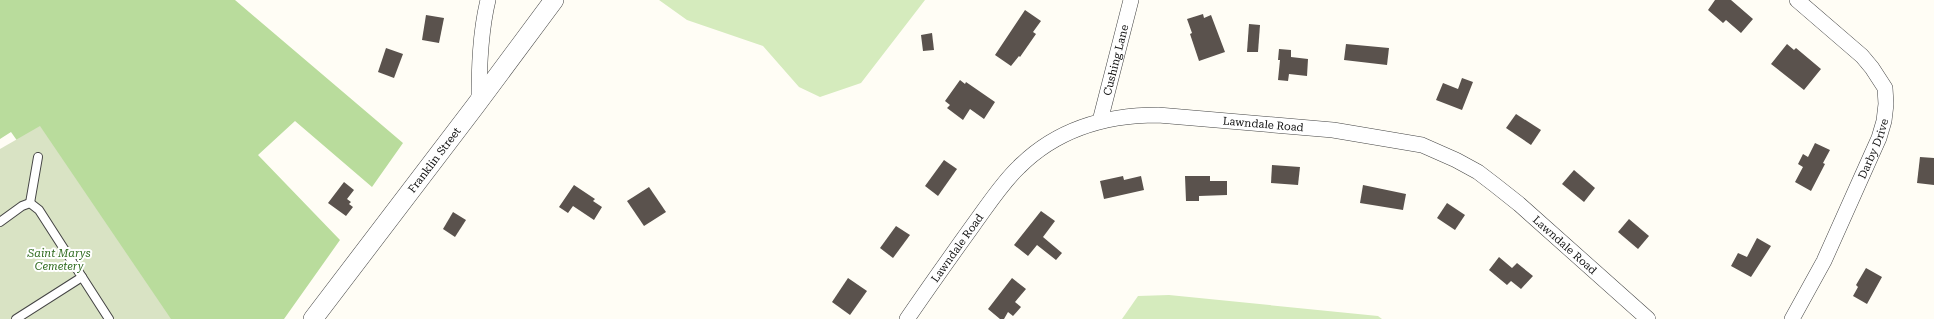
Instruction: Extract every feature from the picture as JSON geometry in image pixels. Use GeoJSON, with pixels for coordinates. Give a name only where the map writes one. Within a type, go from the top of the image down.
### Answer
{"type":"FeatureCollection","features":[{"type":"Feature","properties":{"kind":"street"},"geometry":{"type":"LineString","coordinates":[[478,102],[479,60],[484,15],[488,0]]}},
{"type":"Feature","properties":{"kind":"street","name":"Franklin Street"},"geometry":{"type":"LineString","coordinates":[[313,319],[554,0]]}},
{"type":"Feature","properties":{"kind":"street","name":"Cushing Lane"},"geometry":{"type":"LineString","coordinates":[[1100,121],[1131,0]]}},
{"type":"Feature","properties":{"kind":"street","name":"Darby Drive"},"geometry":{"type":"LineString","coordinates":[[1792,319],[1824,261],[1879,138],[1884,121],[1886,104],[1885,88],[1862,56],[1797,0]]}},
{"type":"Feature","properties":{"kind":"street","name":"Lawndale Road"},"geometry":{"type":"LineString","coordinates":[[907,319],[970,230],[1018,167],[1064,134],[1100,121],[1132,115],[1186,116],[1215,120],[1334,130],[1422,145],[1456,160],[1478,172],[1495,185],[1519,204],[1648,319]]}},
{"type":"Feature","properties":{"kind":"lane"},"geometry":{"type":"LineString","coordinates":[[30,203],[38,157]]}},
{"type":"Feature","properties":{"kind":"lane"},"geometry":{"type":"LineString","coordinates":[[0,222],[22,206],[30,203]]}},
{"type":"Feature","properties":{"kind":"lane"},"geometry":{"type":"LineString","coordinates":[[30,203],[39,210],[109,319]]}},
{"type":"Feature","properties":{"kind":"lane"},"geometry":{"type":"LineString","coordinates":[[16,319],[82,277]]}},
{"type":"Feature","properties":{"kind":"green space"},"geometry":{"type":"Polygon","coordinates":[[[0,0],[235,0],[403,143],[372,187],[295,121],[258,155],[340,240],[284,319],[143,319],[11,132],[0,139],[0,0]]]}},
{"type":"Feature","properties":{"kind":"green space"},"geometry":{"type":"Polygon","coordinates":[[[659,0],[925,0],[861,83],[820,97],[799,87],[763,46],[687,20],[659,0]]]}},
{"type":"Feature","properties":{"kind":"green space","name":"Saint Marys Cemetery"},"geometry":{"type":"Polygon","coordinates":[[[40,126],[171,319],[0,319],[0,149],[40,126]]]}},
{"type":"Feature","properties":{"kind":"green space"},"geometry":{"type":"Polygon","coordinates":[[[1169,295],[1378,316],[1382,319],[1122,319],[1138,296],[1169,295]]]}},
{"type":"Feature","properties":{"kind":"building"},"geometry":{"type":"Polygon","coordinates":[[[1715,0],[1731,0],[1753,19],[1741,33],[1726,20],[1723,23],[1708,10],[1715,0]]]}},
{"type":"Feature","properties":{"kind":"building"},"geometry":{"type":"Polygon","coordinates":[[[1025,10],[1041,21],[1033,32],[1036,34],[1020,57],[1019,56],[1011,66],[995,55],[1025,10]]]}},
{"type":"Feature","properties":{"kind":"building"},"geometry":{"type":"Polygon","coordinates":[[[1203,14],[1204,18],[1211,15],[1225,52],[1199,61],[1190,34],[1192,33],[1187,19],[1203,14]]]}},
{"type":"Feature","properties":{"kind":"building"},"geometry":{"type":"Polygon","coordinates":[[[426,15],[444,18],[439,43],[422,40],[426,15]]]}},
{"type":"Feature","properties":{"kind":"building"},"geometry":{"type":"Polygon","coordinates":[[[1249,24],[1260,25],[1258,52],[1247,52],[1249,24]]]}},
{"type":"Feature","properties":{"kind":"building"},"geometry":{"type":"Polygon","coordinates":[[[932,33],[934,50],[923,51],[921,35],[932,33]]]}},
{"type":"Feature","properties":{"kind":"building"},"geometry":{"type":"Polygon","coordinates":[[[1346,44],[1389,48],[1387,65],[1344,60],[1346,44]]]}},
{"type":"Feature","properties":{"kind":"building"},"geometry":{"type":"Polygon","coordinates":[[[1787,44],[1794,50],[1796,48],[1821,69],[1804,90],[1771,64],[1787,44]]]}},
{"type":"Feature","properties":{"kind":"building"},"geometry":{"type":"Polygon","coordinates":[[[386,48],[403,54],[394,78],[378,72],[386,48]]]}},
{"type":"Feature","properties":{"kind":"building"},"geometry":{"type":"Polygon","coordinates":[[[1279,49],[1291,50],[1291,57],[1308,59],[1307,76],[1289,74],[1288,81],[1278,80],[1280,60],[1278,60],[1279,49]]]}},
{"type":"Feature","properties":{"kind":"building"},"geometry":{"type":"Polygon","coordinates":[[[1462,78],[1473,82],[1462,110],[1436,100],[1443,83],[1458,89],[1462,78]]]}},
{"type":"Feature","properties":{"kind":"building"},"geometry":{"type":"Polygon","coordinates":[[[960,80],[965,84],[966,82],[995,102],[984,119],[970,109],[963,120],[947,108],[950,105],[945,101],[960,80]]]}},
{"type":"Feature","properties":{"kind":"building"},"geometry":{"type":"Polygon","coordinates":[[[1516,114],[1541,130],[1531,145],[1506,128],[1516,114]]]}},
{"type":"Feature","properties":{"kind":"building"},"geometry":{"type":"Polygon","coordinates":[[[1815,143],[1830,150],[1823,163],[1825,164],[1811,191],[1795,182],[1803,167],[1798,164],[1803,154],[1808,157],[1815,143]]]}},
{"type":"Feature","properties":{"kind":"building"},"geometry":{"type":"Polygon","coordinates":[[[1920,157],[1934,158],[1934,185],[1917,183],[1920,157]]]}},
{"type":"Feature","properties":{"kind":"building"},"geometry":{"type":"Polygon","coordinates":[[[944,160],[957,169],[938,196],[925,186],[944,160]]]}},
{"type":"Feature","properties":{"kind":"building"},"geometry":{"type":"Polygon","coordinates":[[[1272,165],[1300,167],[1298,185],[1271,183],[1272,165]]]}},
{"type":"Feature","properties":{"kind":"building"},"geometry":{"type":"Polygon","coordinates":[[[1574,170],[1595,188],[1584,202],[1562,184],[1574,170]]]}},
{"type":"Feature","properties":{"kind":"building"},"geometry":{"type":"Polygon","coordinates":[[[1123,176],[1124,180],[1141,176],[1144,190],[1104,199],[1100,181],[1123,176]]]}},
{"type":"Feature","properties":{"kind":"building"},"geometry":{"type":"Polygon","coordinates":[[[1185,176],[1210,176],[1210,181],[1227,181],[1227,195],[1199,196],[1199,201],[1186,201],[1185,176]]]}},
{"type":"Feature","properties":{"kind":"building"},"geometry":{"type":"Polygon","coordinates":[[[344,182],[354,190],[347,199],[351,202],[349,204],[353,207],[346,216],[328,203],[344,182]]]}},
{"type":"Feature","properties":{"kind":"building"},"geometry":{"type":"Polygon","coordinates":[[[574,185],[595,199],[593,201],[602,207],[594,220],[573,206],[568,213],[559,207],[574,185]]]}},
{"type":"Feature","properties":{"kind":"building"},"geometry":{"type":"Polygon","coordinates":[[[1363,185],[1406,194],[1403,210],[1360,203],[1363,185]]]}},
{"type":"Feature","properties":{"kind":"building"},"geometry":{"type":"Polygon","coordinates":[[[649,187],[666,212],[644,226],[627,201],[649,187]]]}},
{"type":"Feature","properties":{"kind":"building"},"geometry":{"type":"Polygon","coordinates":[[[1447,203],[1465,215],[1455,230],[1437,218],[1447,203]]]}},
{"type":"Feature","properties":{"kind":"building"},"geometry":{"type":"Polygon","coordinates":[[[1041,211],[1055,221],[1043,237],[1062,253],[1056,260],[1037,245],[1028,256],[1014,245],[1041,211]]]}},
{"type":"Feature","properties":{"kind":"building"},"geometry":{"type":"Polygon","coordinates":[[[453,212],[466,220],[455,237],[443,229],[453,212]]]}},
{"type":"Feature","properties":{"kind":"building"},"geometry":{"type":"Polygon","coordinates":[[[1629,219],[1649,236],[1638,249],[1618,232],[1629,219]]]}},
{"type":"Feature","properties":{"kind":"building"},"geometry":{"type":"Polygon","coordinates":[[[896,226],[910,235],[893,258],[880,248],[896,226]]]}},
{"type":"Feature","properties":{"kind":"building"},"geometry":{"type":"Polygon","coordinates":[[[1757,238],[1771,246],[1751,277],[1731,266],[1738,253],[1747,257],[1757,238]]]}},
{"type":"Feature","properties":{"kind":"building"},"geometry":{"type":"Polygon","coordinates":[[[1499,257],[1512,268],[1517,263],[1533,276],[1521,289],[1511,281],[1507,285],[1489,270],[1499,257]]]}},
{"type":"Feature","properties":{"kind":"building"},"geometry":{"type":"Polygon","coordinates":[[[1866,268],[1882,277],[1867,304],[1853,296],[1858,287],[1856,285],[1866,268]]]}},
{"type":"Feature","properties":{"kind":"building"},"geometry":{"type":"Polygon","coordinates":[[[848,278],[867,291],[850,315],[832,302],[848,278]]]}},
{"type":"Feature","properties":{"kind":"building"},"geometry":{"type":"Polygon","coordinates":[[[1012,278],[1026,289],[1015,302],[1021,307],[1013,316],[1008,312],[1004,319],[1000,319],[988,309],[1012,278]]]}}]}
